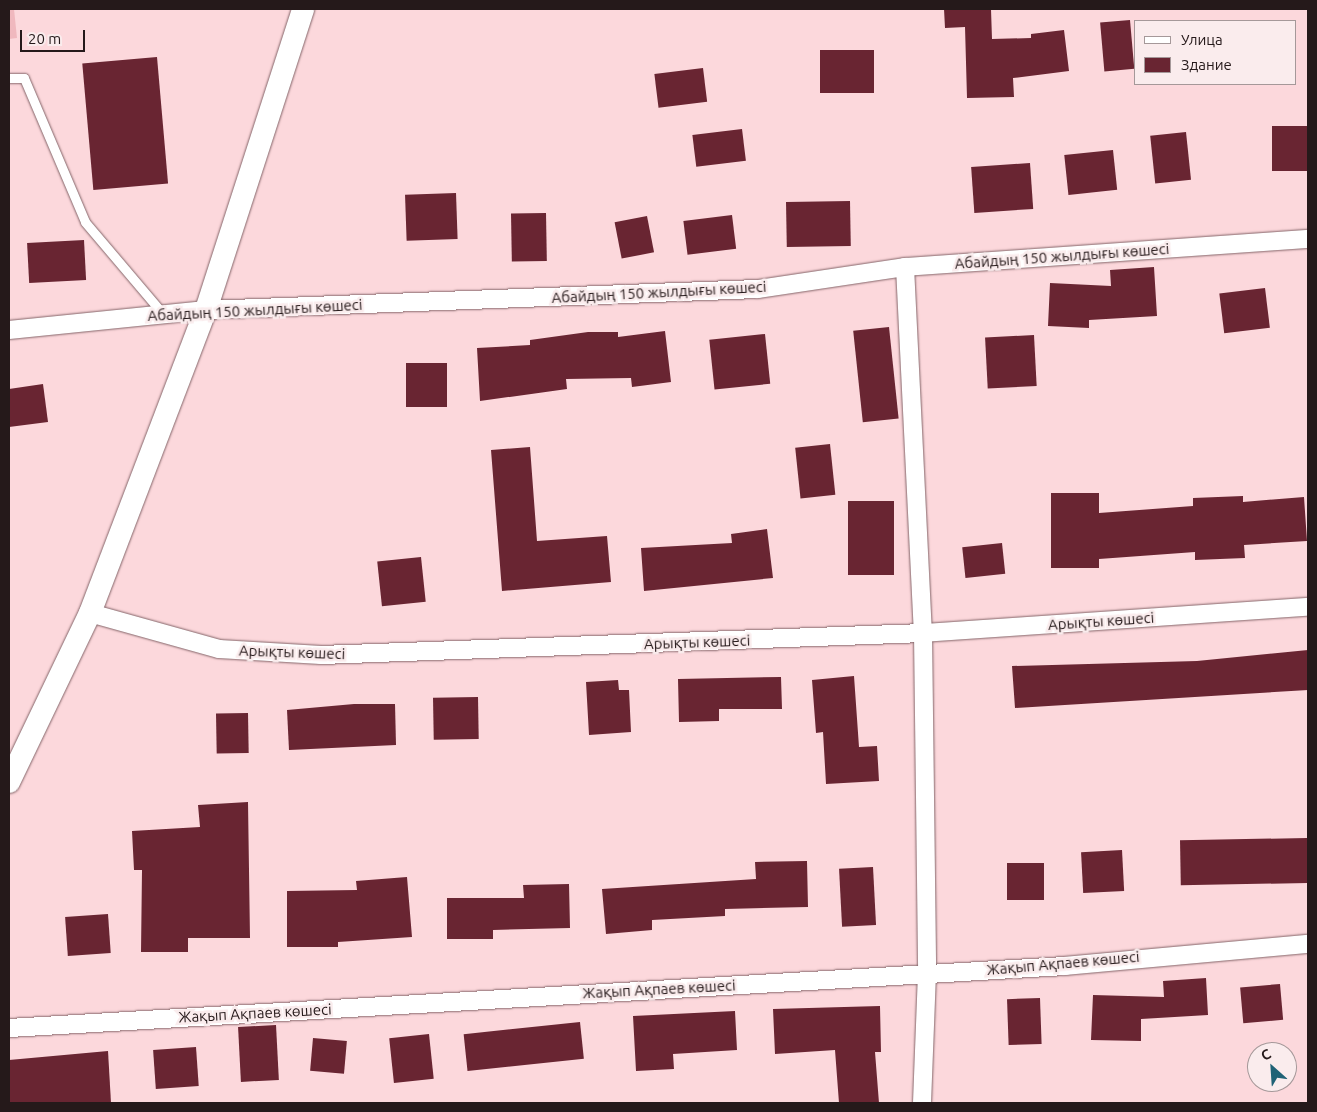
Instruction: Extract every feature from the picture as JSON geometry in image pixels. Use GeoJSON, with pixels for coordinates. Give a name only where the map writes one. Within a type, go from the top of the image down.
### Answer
{"type":"FeatureCollection","features":[{"type":"Feature","properties":{"kind":"street"},"geometry":{"type":"LineString","coordinates":[[9,782],[90,613],[206,310],[303,9]]}},
{"type":"Feature","properties":{"kind":"street","name":"Абайдың 150 жылдығы көшесі"},"geometry":{"type":"LineString","coordinates":[[9,330],[206,310],[758,289],[905,268],[1308,239]]}},
{"type":"Feature","properties":{"kind":"street"},"geometry":{"type":"LineString","coordinates":[[905,268],[923,633],[927,973],[922,1103]]}},
{"type":"Feature","properties":{"kind":"street","name":"Арықты көшесі"},"geometry":{"type":"LineString","coordinates":[[90,613],[219,649],[321,655],[923,633],[1308,607]]}},
{"type":"Feature","properties":{"kind":"street","name":"Жақып Ақпаев көшесі"},"geometry":{"type":"LineString","coordinates":[[9,1028],[1065,966],[1308,944]]}},
{"type":"Feature","properties":{"kind":"lane"},"geometry":{"type":"LineString","coordinates":[[9,78],[24,78],[85,222],[163,314]]}},
{"type":"Feature","properties":{"kind":"shaded area"},"geometry":{"type":"Polygon","coordinates":[[[9,9],[14,9],[17,38],[9,39],[9,9]]]}},
{"type":"Feature","properties":{"kind":"building"},"geometry":{"type":"Polygon","coordinates":[[[944,9],[991,9],[992,39],[1031,38],[1031,34],[1064,30],[1069,71],[1013,78],[1014,97],[967,98],[965,27],[945,28],[944,9]]]}},
{"type":"Feature","properties":{"kind":"building"},"geometry":{"type":"Polygon","coordinates":[[[1130,20],[1134,69],[1104,71],[1100,23],[1130,20]]]}},
{"type":"Feature","properties":{"kind":"building"},"geometry":{"type":"Polygon","coordinates":[[[820,50],[874,50],[874,93],[820,93],[820,50]]]}},
{"type":"Feature","properties":{"kind":"building"},"geometry":{"type":"Polygon","coordinates":[[[157,57],[168,184],[93,190],[82,64],[157,57]]]}},
{"type":"Feature","properties":{"kind":"building"},"geometry":{"type":"Polygon","coordinates":[[[703,68],[707,102],[659,108],[654,74],[703,68]]]}},
{"type":"Feature","properties":{"kind":"building"},"geometry":{"type":"Polygon","coordinates":[[[1272,126],[1308,126],[1308,171],[1272,171],[1272,126]]]}},
{"type":"Feature","properties":{"kind":"building"},"geometry":{"type":"Polygon","coordinates":[[[742,129],[746,161],[696,167],[692,135],[742,129]]]}},
{"type":"Feature","properties":{"kind":"building"},"geometry":{"type":"Polygon","coordinates":[[[1186,132],[1191,180],[1155,184],[1150,136],[1186,132]]]}},
{"type":"Feature","properties":{"kind":"building"},"geometry":{"type":"Polygon","coordinates":[[[1113,150],[1117,190],[1068,195],[1064,155],[1113,150]]]}},
{"type":"Feature","properties":{"kind":"building"},"geometry":{"type":"Polygon","coordinates":[[[1030,163],[1033,209],[974,213],[971,167],[1030,163]]]}},
{"type":"Feature","properties":{"kind":"building"},"geometry":{"type":"Polygon","coordinates":[[[456,193],[458,239],[407,241],[405,195],[456,193]]]}},
{"type":"Feature","properties":{"kind":"building"},"geometry":{"type":"Polygon","coordinates":[[[850,201],[851,246],[787,247],[786,202],[850,201]]]}},
{"type":"Feature","properties":{"kind":"building"},"geometry":{"type":"Polygon","coordinates":[[[546,213],[547,261],[512,262],[511,214],[546,213]]]}},
{"type":"Feature","properties":{"kind":"building"},"geometry":{"type":"Polygon","coordinates":[[[732,215],[736,249],[688,255],[683,221],[732,215]]]}},
{"type":"Feature","properties":{"kind":"building"},"geometry":{"type":"Polygon","coordinates":[[[647,216],[654,252],[622,259],[615,222],[647,216]]]}},
{"type":"Feature","properties":{"kind":"building"},"geometry":{"type":"Polygon","coordinates":[[[84,240],[86,280],[29,283],[27,243],[84,240]]]}},
{"type":"Feature","properties":{"kind":"building"},"geometry":{"type":"Polygon","coordinates":[[[1154,267],[1157,316],[1089,320],[1089,328],[1048,326],[1050,283],[1111,286],[1110,270],[1154,267]]]}},
{"type":"Feature","properties":{"kind":"building"},"geometry":{"type":"Polygon","coordinates":[[[1265,288],[1270,328],[1224,333],[1219,294],[1265,288]]]}},
{"type":"Feature","properties":{"kind":"building"},"geometry":{"type":"Polygon","coordinates":[[[889,327],[899,418],[863,422],[853,331],[889,327]]]}},
{"type":"Feature","properties":{"kind":"building"},"geometry":{"type":"Polygon","coordinates":[[[665,331],[671,382],[632,387],[631,378],[566,379],[567,389],[480,401],[477,348],[530,345],[530,340],[588,332],[618,332],[618,337],[665,331]]]}},
{"type":"Feature","properties":{"kind":"building"},"geometry":{"type":"Polygon","coordinates":[[[765,334],[770,384],[715,390],[709,340],[765,334]]]}},
{"type":"Feature","properties":{"kind":"building"},"geometry":{"type":"Polygon","coordinates":[[[1034,335],[1037,386],[988,388],[985,338],[1034,335]]]}},
{"type":"Feature","properties":{"kind":"building"},"geometry":{"type":"Polygon","coordinates":[[[406,363],[447,363],[447,407],[406,407],[406,363]]]}},
{"type":"Feature","properties":{"kind":"building"},"geometry":{"type":"Polygon","coordinates":[[[43,384],[48,422],[9,427],[9,389],[43,384]]]}},
{"type":"Feature","properties":{"kind":"building"},"geometry":{"type":"Polygon","coordinates":[[[830,444],[835,495],[801,498],[795,448],[830,444]]]}},
{"type":"Feature","properties":{"kind":"building"},"geometry":{"type":"Polygon","coordinates":[[[530,447],[537,541],[607,536],[611,582],[502,591],[491,450],[530,447]]]}},
{"type":"Feature","properties":{"kind":"building"},"geometry":{"type":"Polygon","coordinates":[[[1051,493],[1099,493],[1099,513],[1193,506],[1193,498],[1243,496],[1243,502],[1304,497],[1307,541],[1244,545],[1245,558],[1195,560],[1195,552],[1099,559],[1099,568],[1051,568],[1051,493]]]}},
{"type":"Feature","properties":{"kind":"building"},"geometry":{"type":"Polygon","coordinates":[[[848,501],[894,501],[894,575],[848,575],[848,501]]]}},
{"type":"Feature","properties":{"kind":"building"},"geometry":{"type":"Polygon","coordinates":[[[767,529],[773,578],[644,591],[641,548],[732,543],[731,534],[767,529]]]}},
{"type":"Feature","properties":{"kind":"building"},"geometry":{"type":"Polygon","coordinates":[[[1002,543],[1005,574],[965,578],[962,547],[1002,543]]]}},
{"type":"Feature","properties":{"kind":"building"},"geometry":{"type":"Polygon","coordinates":[[[421,557],[426,602],[382,606],[377,562],[421,557]]]}},
{"type":"Feature","properties":{"kind":"building"},"geometry":{"type":"Polygon","coordinates":[[[1308,650],[1308,690],[1015,708],[1012,666],[1197,661],[1308,650]]]}},
{"type":"Feature","properties":{"kind":"building"},"geometry":{"type":"Polygon","coordinates":[[[854,676],[859,747],[877,746],[879,781],[826,784],[823,732],[816,733],[812,680],[854,676]]]}},
{"type":"Feature","properties":{"kind":"building"},"geometry":{"type":"Polygon","coordinates":[[[781,677],[782,709],[719,709],[719,721],[679,722],[678,679],[781,677]]]}},
{"type":"Feature","properties":{"kind":"building"},"geometry":{"type":"Polygon","coordinates":[[[618,680],[619,690],[629,690],[631,732],[589,735],[586,682],[618,680]]]}},
{"type":"Feature","properties":{"kind":"building"},"geometry":{"type":"Polygon","coordinates":[[[478,697],[479,739],[434,740],[433,698],[478,697]]]}},
{"type":"Feature","properties":{"kind":"building"},"geometry":{"type":"Polygon","coordinates":[[[354,704],[395,704],[396,745],[289,750],[287,710],[354,704]]]}},
{"type":"Feature","properties":{"kind":"building"},"geometry":{"type":"Polygon","coordinates":[[[248,713],[249,753],[217,754],[216,714],[248,713]]]}},
{"type":"Feature","properties":{"kind":"building"},"geometry":{"type":"Polygon","coordinates":[[[248,802],[250,938],[188,938],[188,952],[141,952],[142,870],[134,870],[132,831],[200,827],[198,805],[248,802]]]}},
{"type":"Feature","properties":{"kind":"building"},"geometry":{"type":"Polygon","coordinates":[[[1307,838],[1308,883],[1181,885],[1180,840],[1307,838]]]}},
{"type":"Feature","properties":{"kind":"building"},"geometry":{"type":"Polygon","coordinates":[[[1122,850],[1124,891],[1083,893],[1081,852],[1122,850]]]}},
{"type":"Feature","properties":{"kind":"building"},"geometry":{"type":"Polygon","coordinates":[[[807,861],[808,907],[725,909],[725,916],[652,920],[652,930],[606,934],[602,889],[756,879],[755,862],[807,861]]]}},
{"type":"Feature","properties":{"kind":"building"},"geometry":{"type":"Polygon","coordinates":[[[1007,863],[1044,863],[1044,900],[1007,900],[1007,863]]]}},
{"type":"Feature","properties":{"kind":"building"},"geometry":{"type":"Polygon","coordinates":[[[873,867],[876,925],[842,927],[839,869],[873,867]]]}},
{"type":"Feature","properties":{"kind":"building"},"geometry":{"type":"Polygon","coordinates":[[[407,877],[412,937],[338,942],[338,947],[287,947],[287,891],[357,890],[356,881],[407,877]]]}},
{"type":"Feature","properties":{"kind":"building"},"geometry":{"type":"Polygon","coordinates":[[[569,884],[570,928],[493,930],[493,939],[447,939],[447,898],[524,898],[523,885],[569,884]]]}},
{"type":"Feature","properties":{"kind":"building"},"geometry":{"type":"Polygon","coordinates":[[[108,914],[111,953],[68,956],[65,917],[108,914]]]}},
{"type":"Feature","properties":{"kind":"building"},"geometry":{"type":"Polygon","coordinates":[[[1206,978],[1208,1015],[1141,1019],[1141,1041],[1091,1040],[1093,995],[1164,997],[1163,981],[1206,978]]]}},
{"type":"Feature","properties":{"kind":"building"},"geometry":{"type":"Polygon","coordinates":[[[1280,984],[1283,1020],[1243,1023],[1240,987],[1280,984]]]}},
{"type":"Feature","properties":{"kind":"building"},"geometry":{"type":"Polygon","coordinates":[[[1040,998],[1042,1044],[1009,1045],[1007,999],[1040,998]]]}},
{"type":"Feature","properties":{"kind":"building"},"geometry":{"type":"Polygon","coordinates":[[[880,1006],[881,1052],[875,1052],[879,1103],[839,1103],[835,1050],[775,1054],[773,1009],[880,1006]]]}},
{"type":"Feature","properties":{"kind":"building"},"geometry":{"type":"Polygon","coordinates":[[[735,1011],[737,1050],[673,1054],[674,1069],[636,1071],[633,1016],[735,1011]]]}},
{"type":"Feature","properties":{"kind":"building"},"geometry":{"type":"Polygon","coordinates":[[[580,1022],[584,1059],[468,1071],[464,1034],[580,1022]]]}},
{"type":"Feature","properties":{"kind":"building"},"geometry":{"type":"Polygon","coordinates":[[[276,1025],[279,1080],[241,1082],[238,1027],[276,1025]]]}},
{"type":"Feature","properties":{"kind":"building"},"geometry":{"type":"Polygon","coordinates":[[[429,1034],[434,1079],[394,1083],[389,1038],[429,1034]]]}},
{"type":"Feature","properties":{"kind":"building"},"geometry":{"type":"Polygon","coordinates":[[[313,1038],[347,1041],[344,1074],[310,1071],[313,1038]]]}},
{"type":"Feature","properties":{"kind":"building"},"geometry":{"type":"Polygon","coordinates":[[[196,1047],[199,1086],[156,1089],[153,1050],[196,1047]]]}},
{"type":"Feature","properties":{"kind":"building"},"geometry":{"type":"Polygon","coordinates":[[[108,1051],[111,1103],[9,1103],[9,1060],[108,1051]]]}}]}
